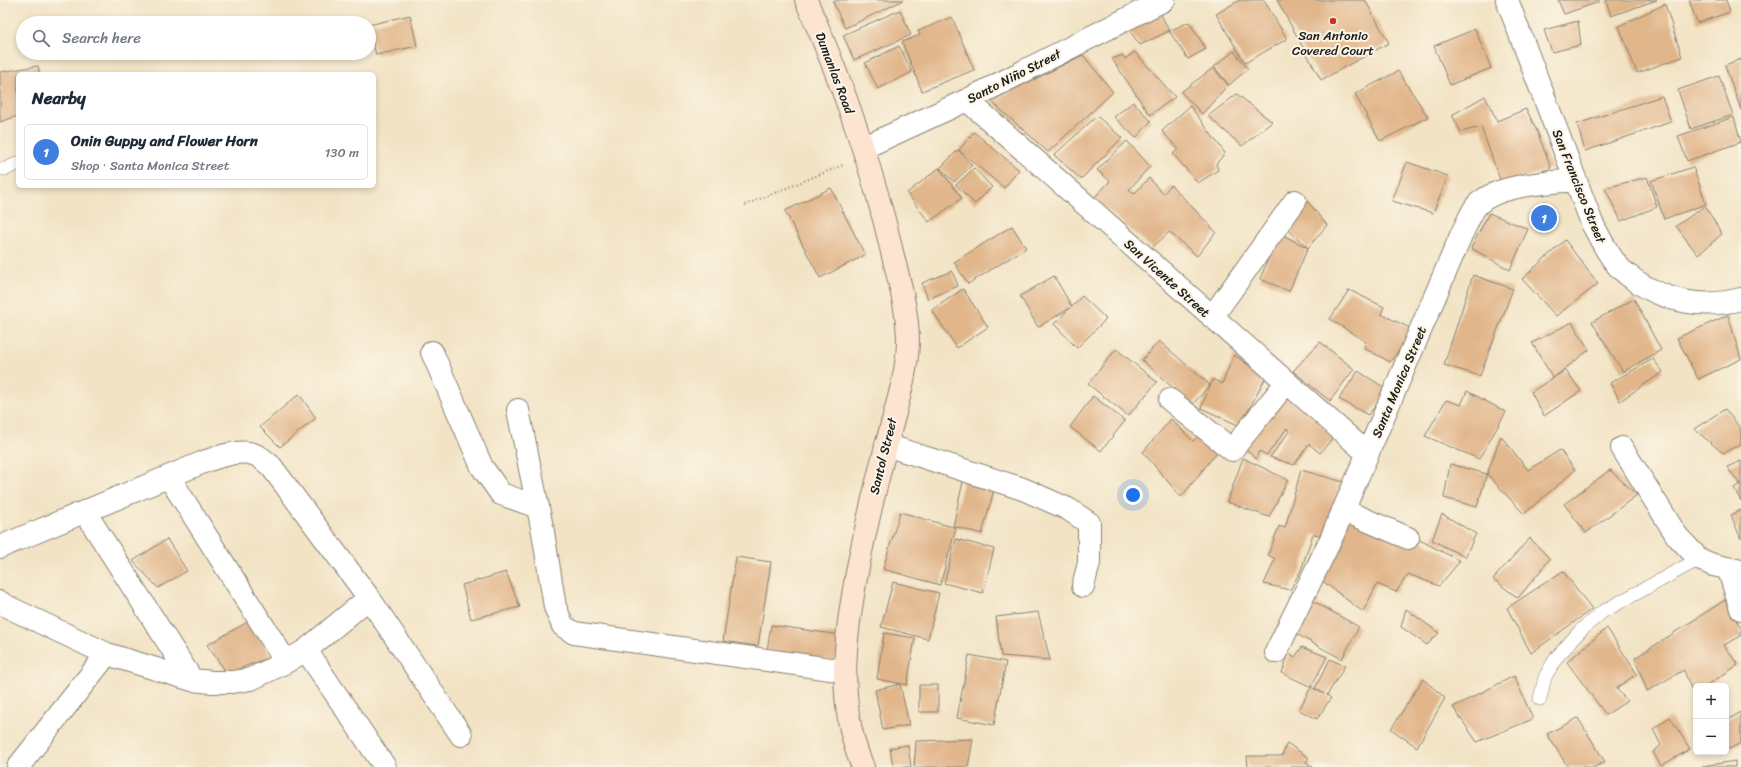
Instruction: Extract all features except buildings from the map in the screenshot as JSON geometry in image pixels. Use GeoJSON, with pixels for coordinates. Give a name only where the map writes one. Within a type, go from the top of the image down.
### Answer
{"type":"FeatureCollection","features":[{"type":"Feature","properties":{"kind":"main road","name":"Dumanlas Road"},"geometry":{"type":"LineString","coordinates":[[806,0],[824,40],[864,152]]}},
{"type":"Feature","properties":{"kind":"main road","name":"Santol Street"},"geometry":{"type":"LineString","coordinates":[[863,767],[856,752],[850,726],[845,671],[848,623],[872,498],[905,372],[908,342],[906,310],[877,188],[864,152]]}},
{"type":"Feature","properties":{"kind":"street","name":"Santo Niño Street"},"geometry":{"type":"LineString","coordinates":[[864,152],[1164,0]]}},
{"type":"Feature","properties":{"kind":"street","name":"San Francisco Street"},"geometry":{"type":"LineString","coordinates":[[1506,0],[1592,222],[1606,250],[1620,268],[1641,284],[1673,299],[1701,304],[1741,299]]}},
{"type":"Feature","properties":{"kind":"street","name":"San Vicente Street"},"geometry":{"type":"LineString","coordinates":[[968,100],[1368,454]]}},
{"type":"Feature","properties":{"kind":"street","name":"Santa Monica Street"},"geometry":{"type":"LineString","coordinates":[[1276,652],[1344,510],[1462,234],[1477,205],[1487,197],[1518,187],[1575,180]]}},
{"type":"Feature","properties":{"kind":"street"},"geometry":{"type":"LineString","coordinates":[[1212,317],[1295,201]]}},
{"type":"Feature","properties":{"kind":"street"},"geometry":{"type":"LineString","coordinates":[[432,352],[482,467],[501,494],[538,507]]}},
{"type":"Feature","properties":{"kind":"street"},"geometry":{"type":"LineString","coordinates":[[1170,400],[1232,450],[1286,382]]}},
{"type":"Feature","properties":{"kind":"street"},"geometry":{"type":"LineString","coordinates":[[518,410],[538,507],[555,607],[563,626],[574,632],[845,671]]}},
{"type":"Feature","properties":{"kind":"street"},"geometry":{"type":"LineString","coordinates":[[886,445],[1023,489],[1068,509],[1089,523],[1089,563],[1083,586]]}},
{"type":"Feature","properties":{"kind":"street"},"geometry":{"type":"LineString","coordinates":[[1622,448],[1677,536],[1699,558],[1713,565],[1735,569],[1741,609]]}},
{"type":"Feature","properties":{"kind":"street"},"geometry":{"type":"LineString","coordinates":[[0,547],[206,461],[228,454],[245,453],[258,456],[271,466],[369,598],[461,735]]}},
{"type":"Feature","properties":{"kind":"street"},"geometry":{"type":"LineString","coordinates":[[169,477],[286,662]]}},
{"type":"Feature","properties":{"kind":"street"},"geometry":{"type":"LineString","coordinates":[[1344,510],[1408,538]]}},
{"type":"Feature","properties":{"kind":"street"},"geometry":{"type":"LineString","coordinates":[[85,512],[192,680]]}},
{"type":"Feature","properties":{"kind":"street"},"geometry":{"type":"LineString","coordinates":[[0,602],[107,654],[192,680],[233,682],[251,679],[286,662],[306,650],[369,598]]}},
{"type":"Feature","properties":{"kind":"street"},"geometry":{"type":"LineString","coordinates":[[306,650],[385,767]]}},
{"type":"Feature","properties":{"kind":"street"},"geometry":{"type":"LineString","coordinates":[[18,767],[107,654]]}},
{"type":"Feature","properties":{"kind":"lane"},"geometry":{"type":"LineString","coordinates":[[0,169],[6,169],[16,164]]}},
{"type":"Feature","properties":{"kind":"lane"},"geometry":{"type":"LineString","coordinates":[[1540,699],[1545,677],[1556,658],[1580,631],[1602,612],[1699,558]]}},
{"type":"Feature","properties":{"kind":"path"},"geometry":{"type":"LineString","coordinates":[[745,205],[864,152]]}},
{"type":"Feature","properties":{"kind":"place","name":"San Antonio Covered Court"},"geometry":{"type":"Point","coordinates":[1333,21]}},
{"type":"Feature","properties":{"kind":"place","name":"Onin Guppy and Flower Horn"},"geometry":{"type":"Point","coordinates":[1544,218]}}]}
